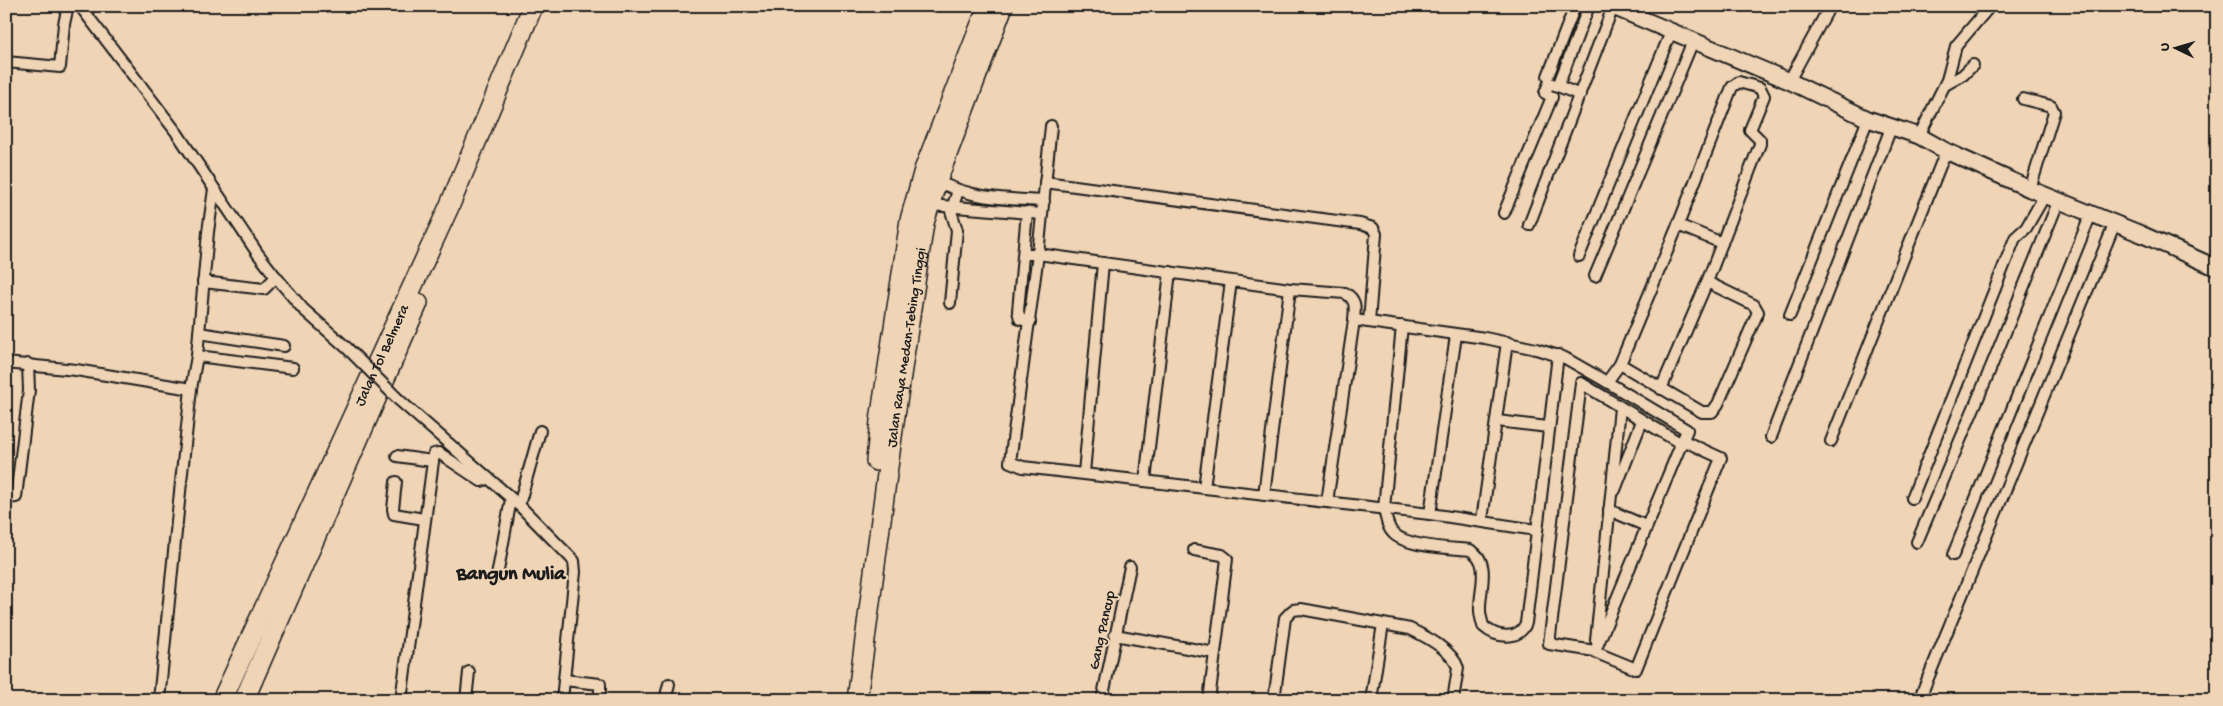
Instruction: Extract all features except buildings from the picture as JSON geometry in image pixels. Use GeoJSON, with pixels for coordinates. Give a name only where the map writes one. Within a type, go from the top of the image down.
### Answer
{"type":"FeatureCollection","features":[{"type":"Feature","properties":{"kind":"highway","name":"Jalan Tol Belmera"},"geometry":{"type":"LineString","coordinates":[[244,700],[496,113],[532,6]]}},
{"type":"Feature","properties":{"kind":"highway","name":"Jalan Tol Belmera"},"geometry":{"type":"LineString","coordinates":[[503,95],[546,6]]}},
{"type":"Feature","properties":{"kind":"highway","name":"Jalan Raya Medan-Tebing Tinggi"},"geometry":{"type":"LineString","coordinates":[[850,700],[880,421],[906,243],[924,170],[961,76],[980,47],[989,17],[1003,6]]}},
{"type":"Feature","properties":{"kind":"highway","name":"Jalan Raya Medan-Tebing Tinggi"},"geometry":{"type":"LineString","coordinates":[[858,700],[918,255],[924,224],[937,182],[981,68],[980,47]]}},
{"type":"Feature","properties":{"kind":"highway","name":"Jalan Tol Belmera"},"geometry":{"type":"LineString","coordinates":[[222,700],[445,216],[496,113]]}},
{"type":"Feature","properties":{"kind":"main road"},"geometry":{"type":"LineString","coordinates":[[1612,6],[1789,81],[1891,128],[1919,136],[1946,151],[2030,189],[2115,223],[2217,268]]}},
{"type":"Feature","properties":{"kind":"street"},"geometry":{"type":"LineString","coordinates":[[6,62],[60,67],[64,24],[68,6]]}},
{"type":"Feature","properties":{"kind":"street"},"geometry":{"type":"LineString","coordinates":[[80,6],[177,133],[276,277],[303,309],[347,348],[399,400],[515,502],[571,556],[575,565],[562,700]]}},
{"type":"Feature","properties":{"kind":"street"},"geometry":{"type":"LineString","coordinates":[[1548,76],[1575,6]]}},
{"type":"Feature","properties":{"kind":"street"},"geometry":{"type":"LineString","coordinates":[[1558,86],[1589,6]]}},
{"type":"Feature","properties":{"kind":"street"},"geometry":{"type":"LineString","coordinates":[[1530,225],[1612,6]]}},
{"type":"Feature","properties":{"kind":"street"},"geometry":{"type":"LineString","coordinates":[[1789,81],[1830,6]]}},
{"type":"Feature","properties":{"kind":"street"},"geometry":{"type":"LineString","coordinates":[[1919,136],[1944,85],[1956,46],[1990,6]]}},
{"type":"Feature","properties":{"kind":"street"},"geometry":{"type":"LineString","coordinates":[[1579,256],[1671,32]]}},
{"type":"Feature","properties":{"kind":"street"},"geometry":{"type":"LineString","coordinates":[[1595,276],[1693,41]]}},
{"type":"Feature","properties":{"kind":"street"},"geometry":{"type":"LineString","coordinates":[[1944,85],[1963,75],[1974,65]]}},
{"type":"Feature","properties":{"kind":"street"},"geometry":{"type":"LineString","coordinates":[[1609,381],[1618,367],[1678,226],[1732,87],[1739,82],[1760,88],[1764,96],[1750,130],[1760,140],[1760,144],[1707,282],[1661,389]]}},
{"type":"Feature","properties":{"kind":"street"},"geometry":{"type":"LineString","coordinates":[[1504,213],[1552,97],[1545,93],[1549,83],[1580,95]]}},
{"type":"Feature","properties":{"kind":"street"},"geometry":{"type":"LineString","coordinates":[[2023,99],[2050,106],[2054,112],[2030,189]]}},
{"type":"Feature","properties":{"kind":"street"},"geometry":{"type":"LineString","coordinates":[[1790,315],[1868,118]]}},
{"type":"Feature","properties":{"kind":"street"},"geometry":{"type":"LineString","coordinates":[[1051,126],[1030,322],[1010,462],[1023,467],[1482,520],[1536,530]]}},
{"type":"Feature","properties":{"kind":"street"},"geometry":{"type":"LineString","coordinates":[[1771,437],[1891,128]]}},
{"type":"Feature","properties":{"kind":"street"},"geometry":{"type":"LineString","coordinates":[[1831,442],[1946,151]]}},
{"type":"Feature","properties":{"kind":"street"},"geometry":{"type":"LineString","coordinates":[[937,182],[958,191],[999,199],[1044,201]]}},
{"type":"Feature","properties":{"kind":"street"},"geometry":{"type":"LineString","coordinates":[[1045,182],[1360,224],[1373,228],[1376,234],[1369,322]]}},
{"type":"Feature","properties":{"kind":"street"},"geometry":{"type":"LineString","coordinates":[[159,700],[214,189]]}},
{"type":"Feature","properties":{"kind":"street"},"geometry":{"type":"LineString","coordinates":[[950,302],[957,230],[957,224],[952,216],[958,191]]}},
{"type":"Feature","properties":{"kind":"street"},"geometry":{"type":"LineString","coordinates":[[1912,498],[2015,238],[2052,197]]}},
{"type":"Feature","properties":{"kind":"street"},"geometry":{"type":"LineString","coordinates":[[1917,542],[1987,376],[2052,197]]}},
{"type":"Feature","properties":{"kind":"street"},"geometry":{"type":"LineString","coordinates":[[930,204],[1042,214]]}},
{"type":"Feature","properties":{"kind":"street"},"geometry":{"type":"LineString","coordinates":[[1028,212],[1018,311],[1020,319],[1030,322]]}},
{"type":"Feature","properties":{"kind":"street"},"geometry":{"type":"LineString","coordinates":[[1953,555],[2091,214]]}},
{"type":"Feature","properties":{"kind":"street"},"geometry":{"type":"LineString","coordinates":[[1919,700],[2115,223]]}},
{"type":"Feature","properties":{"kind":"street"},"geometry":{"type":"LineString","coordinates":[[1678,226],[1722,243]]}},
{"type":"Feature","properties":{"kind":"street"},"geometry":{"type":"LineString","coordinates":[[1024,254],[1038,254],[1290,289],[1345,293],[1352,296],[1356,302],[1354,320],[1327,502]]}},
{"type":"Feature","properties":{"kind":"street"},"geometry":{"type":"LineString","coordinates":[[1084,473],[1103,263]]}},
{"type":"Feature","properties":{"kind":"street"},"geometry":{"type":"LineString","coordinates":[[1145,481],[1170,272]]}},
{"type":"Feature","properties":{"kind":"street"},"geometry":{"type":"LineString","coordinates":[[203,282],[264,289],[276,277]]}},
{"type":"Feature","properties":{"kind":"street"},"geometry":{"type":"LineString","coordinates":[[1204,488],[1231,281]]}},
{"type":"Feature","properties":{"kind":"street"},"geometry":{"type":"LineString","coordinates":[[1618,367],[1702,412],[1712,412],[1758,312],[1754,305],[1707,282]]}},
{"type":"Feature","properties":{"kind":"street"},"geometry":{"type":"LineString","coordinates":[[1264,495],[1290,289]]}},
{"type":"Feature","properties":{"kind":"street"},"geometry":{"type":"LineString","coordinates":[[1354,320],[1507,342],[1561,357],[1609,381],[1687,430],[1646,526],[1596,652]]}},
{"type":"Feature","properties":{"kind":"street"},"geometry":{"type":"LineString","coordinates":[[1402,326],[1384,508],[1388,525],[1399,538],[1470,550],[1478,556],[1481,561],[1483,582],[1480,610],[1483,626],[1496,634],[1509,636],[1523,631],[1526,623],[1548,426],[1561,357]]}},
{"type":"Feature","properties":{"kind":"street"},"geometry":{"type":"LineString","coordinates":[[199,333],[284,346]]}},
{"type":"Feature","properties":{"kind":"street"},"geometry":{"type":"LineString","coordinates":[[1430,514],[1456,335]]}},
{"type":"Feature","properties":{"kind":"street"},"geometry":{"type":"LineString","coordinates":[[1482,520],[1507,342]]}},
{"type":"Feature","properties":{"kind":"street"},"geometry":{"type":"LineString","coordinates":[[197,356],[293,368]]}},
{"type":"Feature","properties":{"kind":"street"},"geometry":{"type":"LineString","coordinates":[[6,362],[84,371],[191,389]]}},
{"type":"Feature","properties":{"kind":"street"},"geometry":{"type":"LineString","coordinates":[[6,498],[16,497],[29,390],[28,364]]}},
{"type":"Feature","properties":{"kind":"street"},"geometry":{"type":"LineString","coordinates":[[1581,383],[1642,422],[1681,442],[1721,458],[1636,669],[1596,652],[1549,644],[1581,383]]}},
{"type":"Feature","properties":{"kind":"street"},"geometry":{"type":"LineString","coordinates":[[1596,652],[1620,408]]}},
{"type":"Feature","properties":{"kind":"street"},"geometry":{"type":"LineString","coordinates":[[1497,421],[1548,426]]}},
{"type":"Feature","properties":{"kind":"street"},"geometry":{"type":"LineString","coordinates":[[1609,507],[1642,422]]}},
{"type":"Feature","properties":{"kind":"street"},"geometry":{"type":"LineString","coordinates":[[497,576],[515,502],[540,430]]}},
{"type":"Feature","properties":{"kind":"street"},"geometry":{"type":"LineString","coordinates":[[401,700],[434,454],[437,452],[476,478],[481,480],[487,479]]}},
{"type":"Feature","properties":{"kind":"street"},"geometry":{"type":"LineString","coordinates":[[397,456],[432,461]]}},
{"type":"Feature","properties":{"kind":"street"},"geometry":{"type":"LineString","coordinates":[[396,482],[394,514],[424,519]]}},
{"type":"Feature","properties":{"kind":"street"},"geometry":{"type":"LineString","coordinates":[[1609,507],[1646,526]]}},
{"type":"Feature","properties":{"kind":"street"},"geometry":{"type":"LineString","coordinates":[[1194,550],[1222,554],[1228,558],[1209,700]]}},
{"type":"Feature","properties":{"kind":"street","name":"Gang Pancup"},"geometry":{"type":"LineString","coordinates":[[1102,700],[1130,567]]}},
{"type":"Feature","properties":{"kind":"street"},"geometry":{"type":"LineString","coordinates":[[1274,700],[1286,618],[1293,610],[1301,609],[1383,624],[1418,633],[1451,656],[1458,668],[1453,700]]}},
{"type":"Feature","properties":{"kind":"street"},"geometry":{"type":"LineString","coordinates":[[1371,700],[1383,624]]}},
{"type":"Feature","properties":{"kind":"street"},"geometry":{"type":"LineString","coordinates":[[1115,635],[1215,653]]}},
{"type":"Feature","properties":{"kind":"street"},"geometry":{"type":"LineString","coordinates":[[466,700],[469,672]]}},
{"type":"Feature","properties":{"kind":"street"},"geometry":{"type":"LineString","coordinates":[[564,680],[600,684],[600,700]]}},
{"type":"Feature","properties":{"kind":"street"},"geometry":{"type":"LineString","coordinates":[[665,700],[669,684]]}},
{"type":"Feature","properties":{"kind":"district","name":"Bangun Mulia"},"geometry":{"type":"Point","coordinates":[511,572]}}]}
